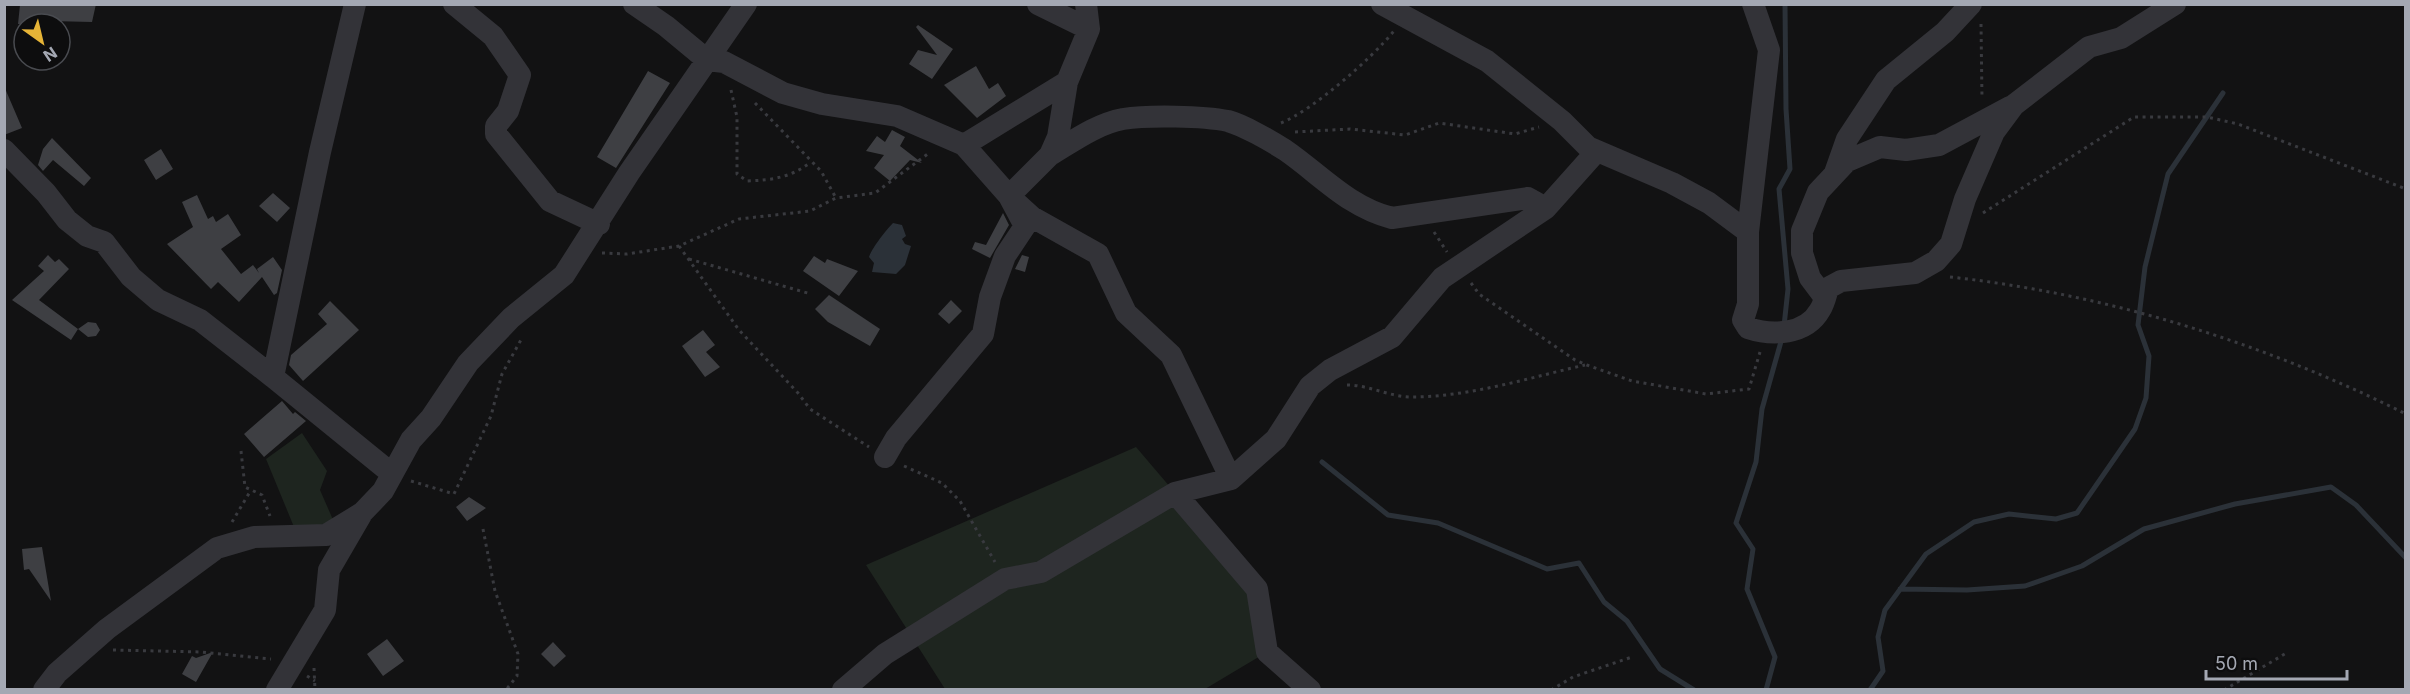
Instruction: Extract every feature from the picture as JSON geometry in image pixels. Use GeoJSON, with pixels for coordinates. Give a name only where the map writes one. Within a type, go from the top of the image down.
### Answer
{"type":"FeatureCollection","features":[{"type":"Feature","properties":{"kind":"street"},"geometry":{"type":"LineString","coordinates":[[273,377],[320,152],[356,4]]}},
{"type":"Feature","properties":{"kind":"street"},"geometry":{"type":"LineString","coordinates":[[454,4],[493,36],[520,75],[508,111],[496,126],[496,134],[550,201],[599,224]]}},
{"type":"Feature","properties":{"kind":"street"},"geometry":{"type":"LineString","coordinates":[[634,4],[666,26],[694,51],[783,93],[822,104],[897,116],[964,145],[1009,196],[1032,217],[1098,254],[1126,313],[1172,355],[1231,480]]}},
{"type":"Feature","properties":{"kind":"street"},"geometry":{"type":"LineString","coordinates":[[277,690],[326,610],[329,570],[362,513],[383,491],[411,440],[431,418],[468,363],[511,318],[564,275],[599,224],[629,173],[716,61],[746,4]]}},
{"type":"Feature","properties":{"kind":"street"},"geometry":{"type":"LineString","coordinates":[[1038,4],[1089,28]]}},
{"type":"Feature","properties":{"kind":"street"},"geometry":{"type":"LineString","coordinates":[[1050,156],[1058,137],[1067,82],[1089,28],[1086,4]]}},
{"type":"Feature","properties":{"kind":"street"},"geometry":{"type":"LineString","coordinates":[[1382,4],[1487,61],[1562,121],[1596,152],[1672,183],[1708,203],[1748,232]]}},
{"type":"Feature","properties":{"kind":"street"},"geometry":{"type":"LineString","coordinates":[[1753,4],[1769,50],[1748,232],[1748,294],[1743,320],[1748,328],[1764,333],[1795,331],[1820,311],[1828,288],[1841,281],[1915,273],[1936,261],[1951,244],[1965,199],[1989,144],[2014,105]]}},
{"type":"Feature","properties":{"kind":"street"},"geometry":{"type":"LineString","coordinates":[[1825,298],[1810,278],[1802,253],[1802,231],[1818,192],[1846,161],[1880,147],[1906,150],[1939,146],[2014,105],[2089,47],[2121,38],[2175,4]]}},
{"type":"Feature","properties":{"kind":"street"},"geometry":{"type":"LineString","coordinates":[[1834,174],[1847,138],[1886,80],[1976,10]]}},
{"type":"Feature","properties":{"kind":"street"},"geometry":{"type":"LineString","coordinates":[[964,145],[1067,82]]}},
{"type":"Feature","properties":{"kind":"street"},"geometry":{"type":"LineString","coordinates":[[1009,196],[1050,156],[1093,130],[1122,119],[1189,118],[1229,122],[1254,134],[1284,150],[1338,192],[1380,215],[1392,218],[1528,198],[1546,208]]}},
{"type":"Feature","properties":{"kind":"street"},"geometry":{"type":"LineString","coordinates":[[4,150],[46,193],[67,220],[87,236],[104,242],[131,277],[158,300],[200,320],[392,474]]}},
{"type":"Feature","properties":{"kind":"street"},"geometry":{"type":"LineString","coordinates":[[843,690],[885,654],[1005,579],[1041,572],[1175,493],[1231,480],[1276,439],[1310,386],[1330,370],[1392,337],[1442,278],[1546,208],[1596,152]]}},
{"type":"Feature","properties":{"kind":"street"},"geometry":{"type":"LineString","coordinates":[[885,457],[896,438],[983,334],[990,297],[1005,256],[1025,226],[1009,196]]}},
{"type":"Feature","properties":{"kind":"street"},"geometry":{"type":"LineString","coordinates":[[1175,493],[1257,589],[1268,652],[1310,690]]}},
{"type":"Feature","properties":{"kind":"street"},"geometry":{"type":"LineString","coordinates":[[44,690],[57,673],[115,622],[221,546],[254,537],[326,535],[362,513]]}},
{"type":"Feature","properties":{"kind":"path"},"geometry":{"type":"LineString","coordinates":[[1976,10],[1983,122]]}},
{"type":"Feature","properties":{"kind":"path"},"geometry":{"type":"LineString","coordinates":[[1254,134],[1293,118],[1383,45],[1406,17]]}},
{"type":"Feature","properties":{"kind":"path"},"geometry":{"type":"LineString","coordinates":[[716,61],[737,117],[737,174],[747,181],[777,179],[796,173],[811,162]]}},
{"type":"Feature","properties":{"kind":"path"},"geometry":{"type":"LineString","coordinates":[[754,101],[821,171],[836,198]]}},
{"type":"Feature","properties":{"kind":"path"},"geometry":{"type":"LineString","coordinates":[[1955,231],[2134,117],[2207,117],[2238,124],[2406,189]]}},
{"type":"Feature","properties":{"kind":"path"},"geometry":{"type":"LineString","coordinates":[[1290,132],[1350,129],[1405,135],[1439,123],[1515,134],[1562,121]]}},
{"type":"Feature","properties":{"kind":"path"},"geometry":{"type":"LineString","coordinates":[[593,258],[603,253],[627,255],[679,246],[739,219],[810,211],[836,198],[875,193],[932,151]]}},
{"type":"Feature","properties":{"kind":"path"},"geometry":{"type":"LineString","coordinates":[[1412,214],[1433,230],[1458,268],[1479,294],[1575,360],[1632,381],[1706,394],[1749,389],[1764,333]]}},
{"type":"Feature","properties":{"kind":"path"},"geometry":{"type":"LineString","coordinates":[[679,246],[739,330],[798,393],[810,410],[885,457],[942,483],[960,501],[1005,579]]}},
{"type":"Feature","properties":{"kind":"path"},"geometry":{"type":"LineString","coordinates":[[688,258],[811,294]]}},
{"type":"Feature","properties":{"kind":"path"},"geometry":{"type":"LineString","coordinates":[[1946,276],[1988,281],[2098,302],[2268,352],[2406,414]]}},
{"type":"Feature","properties":{"kind":"path"},"geometry":{"type":"LineString","coordinates":[[392,474],[454,494],[491,416],[502,374],[526,328]]}},
{"type":"Feature","properties":{"kind":"path"},"geometry":{"type":"LineString","coordinates":[[1310,386],[1359,385],[1409,397],[1485,388],[1587,365]]}},
{"type":"Feature","properties":{"kind":"path"},"geometry":{"type":"LineString","coordinates":[[241,451],[245,487],[262,495],[279,537]]}},
{"type":"Feature","properties":{"kind":"path"},"geometry":{"type":"LineString","coordinates":[[221,546],[251,490]]}},
{"type":"Feature","properties":{"kind":"path"},"geometry":{"type":"LineString","coordinates":[[483,529],[495,591],[518,654],[517,676],[506,690]]}},
{"type":"Feature","properties":{"kind":"path"},"geometry":{"type":"LineString","coordinates":[[84,649],[264,657],[315,681]]}},
{"type":"Feature","properties":{"kind":"path"},"geometry":{"type":"LineString","coordinates":[[2224,690],[2288,652]]}},
{"type":"Feature","properties":{"kind":"path"},"geometry":{"type":"LineString","coordinates":[[1551,690],[1573,676],[1632,657]]}},
{"type":"Feature","properties":{"kind":"shaded area"},"geometry":{"type":"Polygon","coordinates":[[[893,223],[902,225],[906,236],[902,239],[905,244],[911,246],[905,265],[896,274],[872,272],[874,263],[869,257],[893,223]]]}},
{"type":"Feature","properties":{"kind":"shaded area"},"geometry":{"type":"Polygon","coordinates":[[[302,433],[327,471],[320,490],[334,522],[312,527],[294,527],[266,459],[302,433]]]}},
{"type":"Feature","properties":{"kind":"shaded area"},"geometry":{"type":"Polygon","coordinates":[[[1136,447],[1257,589],[1267,652],[1205,689],[945,689],[866,565],[1136,447]]]}},
{"type":"Feature","properties":{"kind":"building"},"geometry":{"type":"Polygon","coordinates":[[[96,4],[92,22],[72,22],[72,12],[19,12],[20,5],[96,4]]]}},
{"type":"Feature","properties":{"kind":"building"},"geometry":{"type":"Polygon","coordinates":[[[918,25],[953,49],[932,79],[909,64],[918,50],[937,55],[916,27],[918,25]]]}},
{"type":"Feature","properties":{"kind":"building"},"geometry":{"type":"Polygon","coordinates":[[[976,66],[989,89],[998,83],[1006,96],[977,118],[944,85],[976,66]]]}},
{"type":"Feature","properties":{"kind":"building"},"geometry":{"type":"Polygon","coordinates":[[[648,71],[670,83],[616,168],[597,157],[648,71]]]}},
{"type":"Feature","properties":{"kind":"building"},"geometry":{"type":"Polygon","coordinates":[[[4,86],[22,128],[4,135],[4,86]]]}},
{"type":"Feature","properties":{"kind":"building"},"geometry":{"type":"Polygon","coordinates":[[[892,130],[905,137],[900,146],[922,163],[910,160],[890,181],[874,168],[884,155],[866,151],[877,136],[885,142],[892,130]]]}},
{"type":"Feature","properties":{"kind":"building"},"geometry":{"type":"Polygon","coordinates":[[[52,138],[91,178],[84,186],[53,160],[43,171],[38,165],[43,149],[52,138]]]}},
{"type":"Feature","properties":{"kind":"building"},"geometry":{"type":"Polygon","coordinates":[[[161,149],[173,169],[156,180],[144,160],[161,149]]]}},
{"type":"Feature","properties":{"kind":"building"},"geometry":{"type":"Polygon","coordinates":[[[273,193],[290,208],[277,222],[259,206],[273,193]]]}},
{"type":"Feature","properties":{"kind":"building"},"geometry":{"type":"Polygon","coordinates":[[[197,195],[208,219],[213,216],[216,222],[228,214],[241,235],[221,249],[241,274],[253,265],[259,273],[257,269],[273,257],[282,270],[277,293],[274,295],[262,277],[239,302],[218,282],[211,289],[167,244],[193,227],[182,202],[197,195]]]}},
{"type":"Feature","properties":{"kind":"building"},"geometry":{"type":"Polygon","coordinates":[[[1003,213],[1009,225],[990,258],[972,249],[975,242],[986,245],[1003,213]]]}},
{"type":"Feature","properties":{"kind":"building"},"geometry":{"type":"Polygon","coordinates":[[[48,255],[55,262],[59,259],[69,269],[39,300],[78,329],[71,340],[12,300],[44,271],[38,266],[48,255]]]}},
{"type":"Feature","properties":{"kind":"building"},"geometry":{"type":"Polygon","coordinates":[[[1022,255],[1029,257],[1025,272],[1015,269],[1022,255]]]}},
{"type":"Feature","properties":{"kind":"building"},"geometry":{"type":"Polygon","coordinates":[[[814,256],[825,263],[827,259],[858,271],[839,296],[803,271],[814,256]]]}},
{"type":"Feature","properties":{"kind":"building"},"geometry":{"type":"Polygon","coordinates":[[[829,295],[880,329],[870,346],[828,322],[815,309],[829,295]]]}},
{"type":"Feature","properties":{"kind":"building"},"geometry":{"type":"Polygon","coordinates":[[[951,300],[962,311],[949,324],[938,314],[951,300]]]}},
{"type":"Feature","properties":{"kind":"building"},"geometry":{"type":"Polygon","coordinates":[[[330,301],[359,330],[303,381],[289,365],[291,355],[327,324],[318,314],[330,301]]]}},
{"type":"Feature","properties":{"kind":"building"},"geometry":{"type":"Polygon","coordinates":[[[88,322],[96,323],[100,330],[96,336],[88,337],[78,329],[88,322]]]}},
{"type":"Feature","properties":{"kind":"building"},"geometry":{"type":"Polygon","coordinates":[[[703,330],[715,345],[706,352],[720,367],[705,377],[682,346],[703,330]]]}},
{"type":"Feature","properties":{"kind":"building"},"geometry":{"type":"Polygon","coordinates":[[[282,401],[293,414],[295,412],[306,421],[264,457],[244,434],[282,401]]]}},
{"type":"Feature","properties":{"kind":"building"},"geometry":{"type":"Polygon","coordinates":[[[469,497],[486,508],[467,521],[456,507],[469,497]]]}},
{"type":"Feature","properties":{"kind":"building"},"geometry":{"type":"Polygon","coordinates":[[[42,547],[51,601],[29,569],[24,570],[22,549],[42,547]]]}},
{"type":"Feature","properties":{"kind":"building"},"geometry":{"type":"Polygon","coordinates":[[[387,639],[404,661],[383,676],[367,654],[387,639]]]}},
{"type":"Feature","properties":{"kind":"building"},"geometry":{"type":"Polygon","coordinates":[[[553,642],[566,656],[554,667],[541,654],[553,642]]]}},
{"type":"Feature","properties":{"kind":"building"},"geometry":{"type":"Polygon","coordinates":[[[213,652],[196,682],[182,674],[192,656],[196,658],[213,652]]]}},
{"type":"Feature","properties":{"kind":"waterway"},"geometry":{"type":"LineString","coordinates":[[1784,326],[1788,289],[1779,189],[1790,169],[1786,109],[1785,4]]}},
{"type":"Feature","properties":{"kind":"waterway"},"geometry":{"type":"LineString","coordinates":[[1870,690],[1883,671],[1878,637],[1885,610],[1926,554],[1974,522],[2009,514],[2056,519],[2077,513],[2135,429],[2146,398],[2149,356],[2138,325],[2145,267],[2168,174],[2223,93]]}},
{"type":"Feature","properties":{"kind":"waterway"},"geometry":{"type":"LineString","coordinates":[[1766,690],[1775,657],[1747,589],[1753,549],[1736,523],[1756,462],[1762,409],[1782,338]]}},
{"type":"Feature","properties":{"kind":"waterway"},"geometry":{"type":"LineString","coordinates":[[1322,462],[1388,515],[1438,523],[1547,569],[1579,563],[1604,602],[1627,621],[1660,669],[1694,690]]}},
{"type":"Feature","properties":{"kind":"waterway"},"geometry":{"type":"LineString","coordinates":[[1900,589],[1967,590],[2025,586],[2082,566],[2144,529],[2235,504],[2331,487],[2356,505],[2406,558]]}}]}
